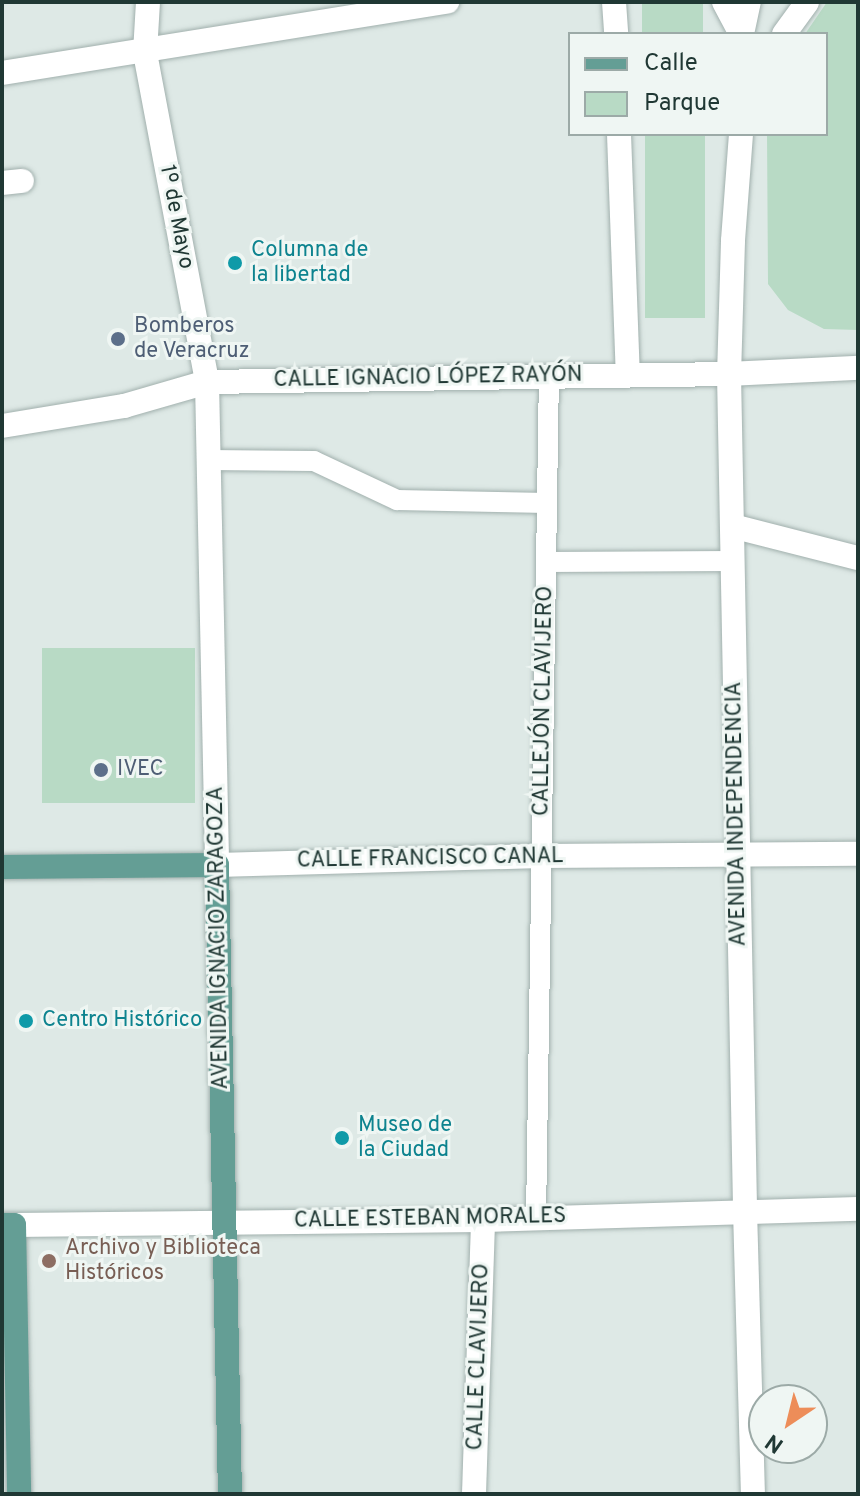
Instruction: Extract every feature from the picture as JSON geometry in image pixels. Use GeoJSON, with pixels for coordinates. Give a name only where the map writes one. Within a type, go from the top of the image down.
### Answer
{"type":"FeatureCollection","features":[{"type":"Feature","properties":{"kind":"main road","name":"CALLE FRANCISCO CANAL"},"geometry":{"type":"LineString","coordinates":[[2,867],[217,865]]}},
{"type":"Feature","properties":{"kind":"main road","name":"AVENIDA IGNACIO ZARAGOZA"},"geometry":{"type":"LineString","coordinates":[[217,865],[230,1494]]}},
{"type":"Feature","properties":{"kind":"main road"},"geometry":{"type":"LineString","coordinates":[[8,1225],[19,1494]]}},
{"type":"Feature","properties":{"kind":"street","name":"1º de Mayo"},"geometry":{"type":"LineString","coordinates":[[148,2],[145,53],[207,382]]}},
{"type":"Feature","properties":{"kind":"street"},"geometry":{"type":"LineString","coordinates":[[2,73],[145,53],[447,2]]}},
{"type":"Feature","properties":{"kind":"street"},"geometry":{"type":"LineString","coordinates":[[614,2],[616,32]]}},
{"type":"Feature","properties":{"kind":"street"},"geometry":{"type":"LineString","coordinates":[[724,2],[740,32]]}},
{"type":"Feature","properties":{"kind":"street"},"geometry":{"type":"LineString","coordinates":[[742,32],[749,2]]}},
{"type":"Feature","properties":{"kind":"street"},"geometry":{"type":"LineString","coordinates":[[785,32],[807,2]]}},
{"type":"Feature","properties":{"kind":"street"},"geometry":{"type":"LineString","coordinates":[[619,136],[628,375]]}},
{"type":"Feature","properties":{"kind":"street","name":"AVENIDA INDEPENDENCIA"},"geometry":{"type":"LineString","coordinates":[[741,136],[733,241],[729,374],[753,1494]]}},
{"type":"Feature","properties":{"kind":"street","name":"CALLE IGNACIO LÓPEZ RAYÓN"},"geometry":{"type":"LineString","coordinates":[[2,426],[124,406],[207,382],[729,374],[858,368]]}},
{"type":"Feature","properties":{"kind":"street","name":"CALLEJÓN CLAVIJERO"},"geometry":{"type":"LineString","coordinates":[[536,1218],[549,375]]}},
{"type":"Feature","properties":{"kind":"street","name":"AVENIDA IGNACIO ZARAGOZA"},"geometry":{"type":"LineString","coordinates":[[207,382],[217,865]]}},
{"type":"Feature","properties":{"kind":"street"},"geometry":{"type":"LineString","coordinates":[[207,460],[314,461],[397,500],[547,503]]}},
{"type":"Feature","properties":{"kind":"street"},"geometry":{"type":"LineString","coordinates":[[732,526],[858,558]]}},
{"type":"Feature","properties":{"kind":"street"},"geometry":{"type":"LineString","coordinates":[[546,562],[732,561]]}},
{"type":"Feature","properties":{"kind":"street","name":"CALLE FRANCISCO CANAL"},"geometry":{"type":"LineString","coordinates":[[217,865],[541,856],[858,854]]}},
{"type":"Feature","properties":{"kind":"street","name":"CALLE ESTEBAN MORALES"},"geometry":{"type":"LineString","coordinates":[[8,1225],[483,1220],[858,1209]]}},
{"type":"Feature","properties":{"kind":"street","name":"CALLE CLAVIJERO"},"geometry":{"type":"LineString","coordinates":[[474,1494],[483,1220]]}},
{"type":"Feature","properties":{"kind":"green space"},"geometry":{"type":"Polygon","coordinates":[[[642,2],[703,2],[703,32],[642,32],[642,2]]]}},
{"type":"Feature","properties":{"kind":"green space"},"geometry":{"type":"Polygon","coordinates":[[[827,2],[858,2],[858,330],[824,329],[788,310],[768,284],[767,136],[828,136],[828,32],[806,32],[827,2]]]}},
{"type":"Feature","properties":{"kind":"green space"},"geometry":{"type":"Polygon","coordinates":[[[645,136],[705,136],[705,318],[645,318],[645,136]]]}},
{"type":"Feature","properties":{"kind":"green space"},"geometry":{"type":"Polygon","coordinates":[[[42,648],[195,648],[195,803],[42,803],[42,648]]]}},
{"type":"Feature","properties":{"kind":"place","name":"Columna de la libertad"},"geometry":{"type":"Point","coordinates":[235,263]}},
{"type":"Feature","properties":{"kind":"place","name":"Bomberos de Veracruz"},"geometry":{"type":"Point","coordinates":[118,339]}},
{"type":"Feature","properties":{"kind":"place","name":"IVEC"},"geometry":{"type":"Point","coordinates":[101,770]}},
{"type":"Feature","properties":{"kind":"place","name":"Centro Histórico"},"geometry":{"type":"Point","coordinates":[26,1021]}},
{"type":"Feature","properties":{"kind":"place","name":"Museo de la Ciudad"},"geometry":{"type":"Point","coordinates":[342,1138]}},
{"type":"Feature","properties":{"kind":"place","name":"Archivo y Biblioteca Históricos"},"geometry":{"type":"Point","coordinates":[49,1261]}}]}
